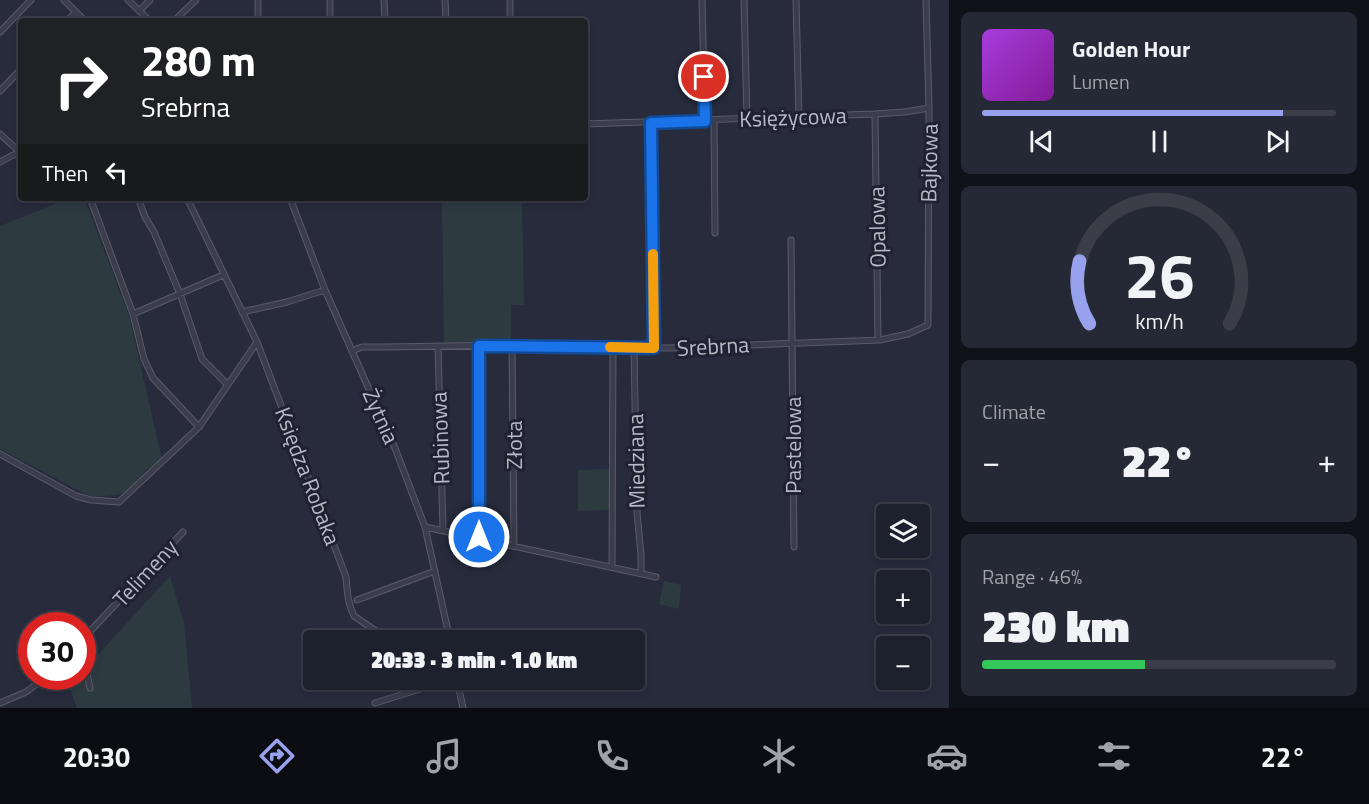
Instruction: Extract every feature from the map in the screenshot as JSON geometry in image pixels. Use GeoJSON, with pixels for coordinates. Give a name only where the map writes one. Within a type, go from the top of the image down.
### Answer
{"type":"FeatureCollection","features":[{"type":"Feature","properties":{"kind":"street"},"geometry":{"type":"LineString","coordinates":[[0,32],[31,0]]}},
{"type":"Feature","properties":{"kind":"street"},"geometry":{"type":"LineString","coordinates":[[64,0],[83,18]]}},
{"type":"Feature","properties":{"kind":"street"},"geometry":{"type":"LineString","coordinates":[[128,0],[147,18]]}},
{"type":"Feature","properties":{"kind":"street"},"geometry":{"type":"LineString","coordinates":[[139,11],[150,0]]}},
{"type":"Feature","properties":{"kind":"street"},"geometry":{"type":"LineString","coordinates":[[177,18],[196,0]]}},
{"type":"Feature","properties":{"kind":"street"},"geometry":{"type":"LineString","coordinates":[[258,0],[258,18]]}},
{"type":"Feature","properties":{"kind":"street"},"geometry":{"type":"LineString","coordinates":[[330,0],[330,18]]}},
{"type":"Feature","properties":{"kind":"street"},"geometry":{"type":"LineString","coordinates":[[384,0],[384,18]]}},
{"type":"Feature","properties":{"kind":"street"},"geometry":{"type":"LineString","coordinates":[[445,0],[446,18]]}},
{"type":"Feature","properties":{"kind":"street"},"geometry":{"type":"LineString","coordinates":[[510,0],[510,18]]}},
{"type":"Feature","properties":{"kind":"street"},"geometry":{"type":"LineString","coordinates":[[702,0],[705,121]]}},
{"type":"Feature","properties":{"kind":"street"},"geometry":{"type":"LineString","coordinates":[[744,0],[747,119]]}},
{"type":"Feature","properties":{"kind":"street"},"geometry":{"type":"LineString","coordinates":[[796,0],[799,118]]}},
{"type":"Feature","properties":{"kind":"street","name":"Bajkowa"},"geometry":{"type":"LineString","coordinates":[[926,0],[929,108],[928,325]]}},
{"type":"Feature","properties":{"kind":"street"},"geometry":{"type":"LineString","coordinates":[[70,18],[76,12]]}},
{"type":"Feature","properties":{"kind":"street"},"geometry":{"type":"LineString","coordinates":[[0,92],[18,72]]}},
{"type":"Feature","properties":{"kind":"street","name":"Księżycowa"},"geometry":{"type":"LineString","coordinates":[[588,124],[799,118],[905,112],[929,108]]}},
{"type":"Feature","properties":{"kind":"street","name":"Opalowa"},"geometry":{"type":"LineString","coordinates":[[875,114],[878,340]]}},
{"type":"Feature","properties":{"kind":"street"},"geometry":{"type":"LineString","coordinates":[[714,121],[715,233]]}},
{"type":"Feature","properties":{"kind":"street"},"geometry":{"type":"LineString","coordinates":[[651,123],[654,348]]}},
{"type":"Feature","properties":{"kind":"street"},"geometry":{"type":"LineString","coordinates":[[0,134],[18,150]]}},
{"type":"Feature","properties":{"kind":"street"},"geometry":{"type":"LineString","coordinates":[[0,162],[18,153]]}},
{"type":"Feature","properties":{"kind":"street"},"geometry":{"type":"LineString","coordinates":[[91,201],[133,314],[144,358],[153,378],[199,427]]}},
{"type":"Feature","properties":{"kind":"street"},"geometry":{"type":"LineString","coordinates":[[139,201],[180,294],[202,359],[227,384]]}},
{"type":"Feature","properties":{"kind":"street","name":"Księdza Robaka"},"geometry":{"type":"LineString","coordinates":[[188,201],[257,342],[346,577],[352,612],[354,616],[374,630]]}},
{"type":"Feature","properties":{"kind":"street","name":"Żytnia"},"geometry":{"type":"LineString","coordinates":[[291,201],[325,290],[395,448],[425,527],[448,630]]}},
{"type":"Feature","properties":{"kind":"street","name":"Pastelowa"},"geometry":{"type":"LineString","coordinates":[[791,240],[794,547]]}},
{"type":"Feature","properties":{"kind":"street"},"geometry":{"type":"LineString","coordinates":[[133,314],[224,275]]}},
{"type":"Feature","properties":{"kind":"street"},"geometry":{"type":"LineString","coordinates":[[242,312],[287,302],[325,290]]}},
{"type":"Feature","properties":{"kind":"street","name":"Srebrna"},"geometry":{"type":"LineString","coordinates":[[352,351],[362,347],[512,345],[654,348],[878,340],[908,334],[928,325]]}},
{"type":"Feature","properties":{"kind":"street"},"geometry":{"type":"LineString","coordinates":[[0,454],[76,496],[91,500],[119,502],[199,427],[257,342]]}},
{"type":"Feature","properties":{"kind":"street","name":"Złota"},"geometry":{"type":"LineString","coordinates":[[512,345],[514,545]]}},
{"type":"Feature","properties":{"kind":"street","name":"Rubinowa"},"geometry":{"type":"LineString","coordinates":[[438,346],[443,530]]}},
{"type":"Feature","properties":{"kind":"street"},"geometry":{"type":"LineString","coordinates":[[479,346],[479,537]]}},
{"type":"Feature","properties":{"kind":"street"},"geometry":{"type":"LineString","coordinates":[[612,567],[613,347]]}},
{"type":"Feature","properties":{"kind":"street","name":"Miedziana"},"geometry":{"type":"LineString","coordinates":[[634,348],[637,512],[641,573]]}},
{"type":"Feature","properties":{"kind":"street"},"geometry":{"type":"LineString","coordinates":[[425,527],[656,577]]}},
{"type":"Feature","properties":{"kind":"street","name":"Telimeny"},"geometry":{"type":"LineString","coordinates":[[96,625],[183,532]]}},
{"type":"Feature","properties":{"kind":"street"},"geometry":{"type":"LineString","coordinates":[[357,600],[435,571]]}},
{"type":"Feature","properties":{"kind":"street"},"geometry":{"type":"LineString","coordinates":[[0,703],[29,690]]}},
{"type":"Feature","properties":{"kind":"street"},"geometry":{"type":"LineString","coordinates":[[375,703],[417,690]]}},
{"type":"Feature","properties":{"kind":"street"},"geometry":{"type":"LineString","coordinates":[[459,690],[463,708]]}},
{"type":"Feature","properties":{"kind":"shaded area"},"geometry":{"type":"Polygon","coordinates":[[[54,201],[85,201],[129,316],[162,459],[146,470],[126,491],[116,495],[94,497],[85,494],[0,449],[0,226],[55,204],[54,201]]]}},
{"type":"Feature","properties":{"kind":"shaded area"},"geometry":{"type":"Polygon","coordinates":[[[442,201],[522,201],[524,305],[511,305],[511,342],[444,343],[442,201]]]}},
{"type":"Feature","properties":{"kind":"shaded area"},"geometry":{"type":"Polygon","coordinates":[[[611,469],[611,510],[578,511],[578,470],[611,469]]]}},
{"type":"Feature","properties":{"kind":"shaded area"},"geometry":{"type":"Polygon","coordinates":[[[170,576],[184,623],[192,708],[77,708],[70,690],[96,690],[96,657],[170,576]]]}},
{"type":"Feature","properties":{"kind":"shaded area"},"geometry":{"type":"Polygon","coordinates":[[[664,581],[681,585],[679,609],[659,604],[664,581]]]}},
{"type":"Feature","properties":{"kind":"slow traffic"},"geometry":{"type":"LineString","coordinates":[[610,347],[654,348],[653,254]]}},
{"type":"Feature","properties":{"kind":"route"},"geometry":{"type":"LineString","coordinates":[[479,537],[479,346],[654,348],[651,123],[705,121],[704,77]]}}]}
